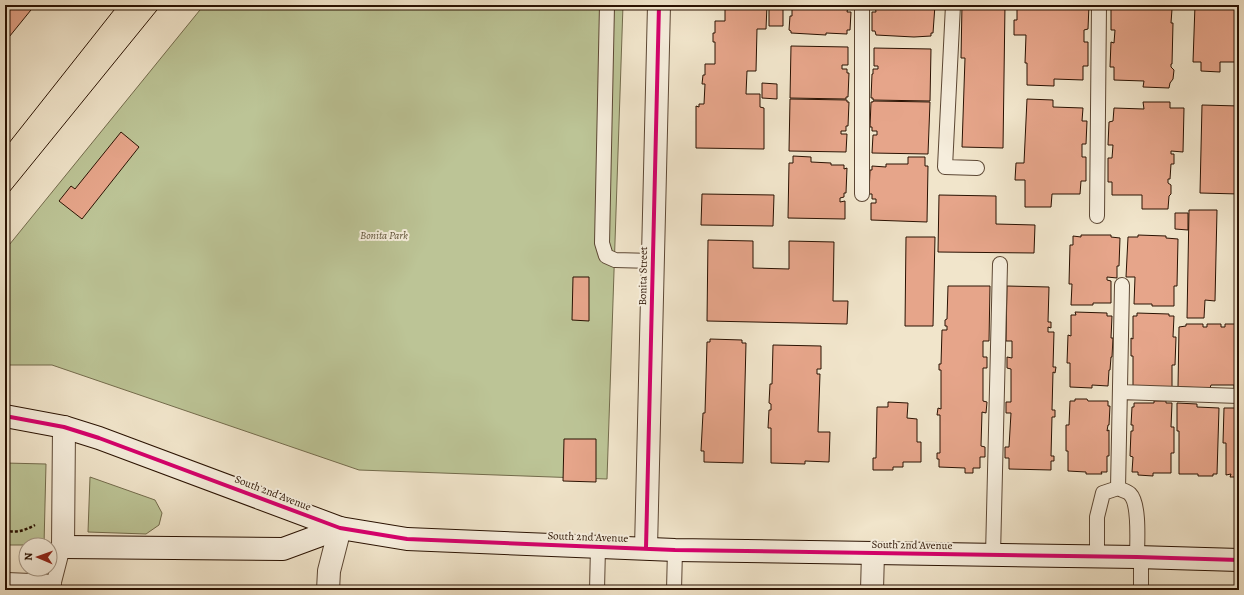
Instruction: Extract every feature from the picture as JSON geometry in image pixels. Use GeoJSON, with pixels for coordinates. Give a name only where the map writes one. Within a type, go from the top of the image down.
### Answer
{"type":"FeatureCollection","features":[{"type":"Feature","properties":{"kind":"street","name":"Bonita Street"},"geometry":{"type":"LineString","coordinates":[[646,548],[659,5]]}},
{"type":"Feature","properties":{"kind":"street","name":"South 2nd Avenue"},"geometry":{"type":"LineString","coordinates":[[5,416],[64,427],[99,438],[340,528],[407,539],[675,550],[1096,556],[1239,560]]}},
{"type":"Feature","properties":{"kind":"street"},"geometry":{"type":"LineString","coordinates":[[64,427],[64,547],[283,549],[340,528]]}},
{"type":"Feature","properties":{"kind":"street"},"geometry":{"type":"LineString","coordinates":[[328,590],[329,571],[340,528]]}},
{"type":"Feature","properties":{"kind":"street"},"geometry":{"type":"LineString","coordinates":[[872,590],[873,553]]}},
{"type":"Feature","properties":{"kind":"lane"},"geometry":{"type":"LineString","coordinates":[[607,5],[602,243],[606,256],[615,260],[652,261]]}},
{"type":"Feature","properties":{"kind":"lane"},"geometry":{"type":"LineString","coordinates":[[862,5],[862,194]]}},
{"type":"Feature","properties":{"kind":"lane"},"geometry":{"type":"LineString","coordinates":[[953,5],[945,167],[978,168]]}},
{"type":"Feature","properties":{"kind":"lane"},"geometry":{"type":"LineString","coordinates":[[1097,216],[1099,5]]}},
{"type":"Feature","properties":{"kind":"lane"},"geometry":{"type":"LineString","coordinates":[[993,555],[1000,264]]}},
{"type":"Feature","properties":{"kind":"lane"},"geometry":{"type":"LineString","coordinates":[[1118,488],[1122,285]]}},
{"type":"Feature","properties":{"kind":"lane"},"geometry":{"type":"LineString","coordinates":[[1120,392],[1239,396]]}},
{"type":"Feature","properties":{"kind":"lane"},"geometry":{"type":"LineString","coordinates":[[1096,556],[1097,517],[1103,493],[1118,488],[1130,494],[1134,502],[1137,517],[1141,590]]}},
{"type":"Feature","properties":{"kind":"lane"},"geometry":{"type":"LineString","coordinates":[[597,590],[598,546]]}},
{"type":"Feature","properties":{"kind":"lane"},"geometry":{"type":"LineString","coordinates":[[6,583],[54,586],[64,547]]}},
{"type":"Feature","properties":{"kind":"lane"},"geometry":{"type":"LineString","coordinates":[[674,590],[675,550]]}},
{"type":"Feature","properties":{"kind":"path"},"geometry":{"type":"LineString","coordinates":[[5,530],[11,532],[24,531],[35,525]]}},
{"type":"Feature","properties":{"kind":"green space","name":"Bonita Park"},"geometry":{"type":"Polygon","coordinates":[[[204,5],[623,5],[607,479],[359,470],[52,365],[5,365],[5,250],[204,5]]]}},
{"type":"Feature","properties":{"kind":"green space"},"geometry":{"type":"Polygon","coordinates":[[[5,463],[46,464],[44,537],[18,537],[18,545],[5,545],[5,463]]]}},
{"type":"Feature","properties":{"kind":"green space"},"geometry":{"type":"Polygon","coordinates":[[[90,477],[155,500],[162,513],[159,525],[146,534],[88,532],[90,477]]]}},
{"type":"Feature","properties":{"kind":"building"},"geometry":{"type":"Polygon","coordinates":[[[5,5],[35,5],[5,42],[5,5]]]}},
{"type":"Feature","properties":{"kind":"building"},"geometry":{"type":"Polygon","coordinates":[[[725,5],[767,5],[766,29],[757,29],[756,71],[747,71],[746,94],[760,94],[760,107],[764,108],[764,149],[696,148],[696,106],[699,107],[699,104],[704,104],[705,84],[702,84],[703,75],[705,75],[705,64],[715,64],[715,42],[713,42],[713,33],[715,33],[715,21],[725,21],[725,5]]]}},
{"type":"Feature","properties":{"kind":"building"},"geometry":{"type":"Polygon","coordinates":[[[792,5],[849,5],[847,12],[851,12],[850,30],[847,30],[847,34],[826,33],[826,35],[791,33],[789,30],[790,16],[792,16],[792,5]]]}},
{"type":"Feature","properties":{"kind":"building"},"geometry":{"type":"Polygon","coordinates":[[[875,5],[935,5],[933,33],[931,33],[931,36],[914,37],[876,35],[875,31],[872,31],[872,12],[876,12],[875,5]]]}},
{"type":"Feature","properties":{"kind":"building"},"geometry":{"type":"Polygon","coordinates":[[[962,5],[1005,5],[1003,148],[962,147],[965,58],[961,58],[962,5]]]}},
{"type":"Feature","properties":{"kind":"building"},"geometry":{"type":"Polygon","coordinates":[[[1089,5],[1088,29],[1084,30],[1084,42],[1088,42],[1088,66],[1083,66],[1083,80],[1054,79],[1054,86],[1027,85],[1027,63],[1025,63],[1026,35],[1014,35],[1014,20],[1017,20],[1017,6],[1089,5]]]}},
{"type":"Feature","properties":{"kind":"building"},"geometry":{"type":"Polygon","coordinates":[[[1111,5],[1175,5],[1175,9],[1172,9],[1171,23],[1173,23],[1171,67],[1174,70],[1173,79],[1169,88],[1143,87],[1144,81],[1114,80],[1114,67],[1110,67],[1111,42],[1114,43],[1115,30],[1111,30],[1111,5]]]}},
{"type":"Feature","properties":{"kind":"building"},"geometry":{"type":"Polygon","coordinates":[[[1195,5],[1239,5],[1239,62],[1220,62],[1220,72],[1201,71],[1201,62],[1193,62],[1195,5]]]}},
{"type":"Feature","properties":{"kind":"building"},"geometry":{"type":"Polygon","coordinates":[[[769,9],[783,9],[783,26],[769,26],[769,9]]]}},
{"type":"Feature","properties":{"kind":"building"},"geometry":{"type":"Polygon","coordinates":[[[791,46],[848,47],[848,65],[842,65],[842,69],[847,69],[847,73],[849,73],[848,97],[846,97],[846,99],[790,98],[791,46]]]}},
{"type":"Feature","properties":{"kind":"building"},"geometry":{"type":"Polygon","coordinates":[[[874,48],[931,49],[930,101],[873,100],[873,98],[871,98],[872,74],[873,69],[878,69],[878,66],[874,66],[874,48]]]}},
{"type":"Feature","properties":{"kind":"building"},"geometry":{"type":"Polygon","coordinates":[[[762,83],[777,84],[777,99],[762,98],[762,83]]]}},
{"type":"Feature","properties":{"kind":"building"},"geometry":{"type":"Polygon","coordinates":[[[790,99],[847,100],[847,102],[849,102],[848,126],[846,126],[846,131],[841,131],[841,134],[847,134],[846,152],[789,151],[790,99]]]}},
{"type":"Feature","properties":{"kind":"building"},"geometry":{"type":"Polygon","coordinates":[[[1027,99],[1053,100],[1053,107],[1083,108],[1082,121],[1087,121],[1086,144],[1082,144],[1082,157],[1086,157],[1086,181],[1081,181],[1080,194],[1052,194],[1051,207],[1025,207],[1025,180],[1015,180],[1016,163],[1024,163],[1027,99]]]}},
{"type":"Feature","properties":{"kind":"building"},"geometry":{"type":"Polygon","coordinates":[[[871,102],[930,102],[928,154],[872,153],[873,135],[877,135],[877,131],[872,131],[872,127],[870,127],[871,102]]]}},
{"type":"Feature","properties":{"kind":"building"},"geometry":{"type":"Polygon","coordinates":[[[1143,102],[1170,102],[1170,108],[1184,108],[1183,152],[1171,151],[1171,154],[1174,154],[1174,164],[1171,164],[1170,179],[1168,179],[1168,183],[1171,185],[1171,194],[1169,196],[1168,209],[1142,209],[1142,195],[1112,195],[1112,182],[1108,182],[1108,158],[1112,158],[1113,145],[1108,145],[1109,122],[1113,121],[1114,108],[1144,109],[1143,102]]]}},
{"type":"Feature","properties":{"kind":"building"},"geometry":{"type":"Polygon","coordinates":[[[1202,105],[1239,106],[1239,194],[1200,193],[1202,105]]]}},
{"type":"Feature","properties":{"kind":"building"},"geometry":{"type":"Polygon","coordinates":[[[121,132],[139,147],[82,219],[59,201],[71,186],[75,189],[121,132]]]}},
{"type":"Feature","properties":{"kind":"building"},"geometry":{"type":"Polygon","coordinates":[[[793,156],[811,157],[811,162],[844,165],[844,169],[847,168],[846,193],[844,193],[844,197],[840,198],[840,202],[845,201],[845,219],[788,218],[789,163],[793,163],[793,156]]]}},
{"type":"Feature","properties":{"kind":"building"},"geometry":{"type":"Polygon","coordinates":[[[908,157],[925,157],[925,166],[928,166],[927,222],[871,220],[871,203],[876,203],[876,199],[872,199],[872,194],[869,194],[870,170],[872,170],[872,166],[886,167],[886,164],[908,164],[908,157]]]}},
{"type":"Feature","properties":{"kind":"building"},"geometry":{"type":"Polygon","coordinates":[[[702,194],[774,195],[773,226],[701,225],[702,194]]]}},
{"type":"Feature","properties":{"kind":"building"},"geometry":{"type":"Polygon","coordinates":[[[939,195],[996,196],[996,224],[1035,225],[1034,253],[938,252],[939,195]]]}},
{"type":"Feature","properties":{"kind":"building"},"geometry":{"type":"Polygon","coordinates":[[[1189,210],[1217,210],[1215,301],[1205,300],[1204,318],[1187,318],[1189,210]]]}},
{"type":"Feature","properties":{"kind":"building"},"geometry":{"type":"Polygon","coordinates":[[[1175,213],[1188,213],[1188,230],[1175,229],[1175,213]]]}},
{"type":"Feature","properties":{"kind":"building"},"geometry":{"type":"Polygon","coordinates":[[[1081,235],[1111,235],[1111,237],[1120,238],[1117,278],[1107,277],[1107,280],[1111,281],[1111,303],[1071,305],[1072,284],[1069,284],[1070,245],[1073,245],[1073,236],[1081,237],[1081,235]]]}},
{"type":"Feature","properties":{"kind":"building"},"geometry":{"type":"Polygon","coordinates":[[[1138,235],[1166,236],[1166,238],[1178,239],[1177,286],[1174,286],[1174,306],[1134,304],[1135,277],[1126,277],[1128,237],[1138,237],[1138,235]]]}},
{"type":"Feature","properties":{"kind":"building"},"geometry":{"type":"Polygon","coordinates":[[[906,237],[935,237],[933,326],[905,326],[906,237]]]}},
{"type":"Feature","properties":{"kind":"building"},"geometry":{"type":"Polygon","coordinates":[[[708,240],[753,241],[753,268],[789,269],[789,241],[834,242],[833,301],[848,301],[847,324],[707,321],[708,240]]]}},
{"type":"Feature","properties":{"kind":"building"},"geometry":{"type":"Polygon","coordinates":[[[573,277],[589,277],[589,321],[572,320],[573,277]]]}},
{"type":"Feature","properties":{"kind":"building"},"geometry":{"type":"Polygon","coordinates":[[[948,286],[990,286],[989,341],[983,341],[983,357],[987,357],[987,368],[983,368],[983,401],[987,402],[986,413],[982,412],[981,446],[985,447],[985,457],[980,457],[980,468],[973,468],[973,473],[965,473],[965,468],[939,467],[939,459],[937,459],[937,453],[940,453],[940,415],[937,415],[938,408],[941,409],[941,370],[939,370],[939,364],[941,364],[942,330],[947,330],[945,320],[947,319],[948,286]]]}},
{"type":"Feature","properties":{"kind":"building"},"geometry":{"type":"Polygon","coordinates":[[[1007,286],[1049,287],[1048,322],[1051,322],[1051,328],[1048,327],[1048,332],[1054,332],[1053,367],[1056,367],[1055,373],[1053,372],[1052,410],[1055,410],[1055,417],[1052,417],[1051,456],[1054,456],[1054,461],[1051,461],[1051,470],[1009,469],[1009,458],[1005,458],[1005,447],[1009,447],[1011,413],[1006,413],[1006,402],[1011,402],[1011,369],[1007,368],[1007,357],[1012,358],[1012,341],[1006,341],[1007,286]]]}},
{"type":"Feature","properties":{"kind":"building"},"geometry":{"type":"Polygon","coordinates":[[[1075,312],[1107,313],[1107,316],[1112,316],[1112,357],[1108,386],[1092,385],[1092,388],[1070,387],[1070,363],[1067,363],[1068,335],[1071,336],[1071,315],[1076,315],[1075,312]]]}},
{"type":"Feature","properties":{"kind":"building"},"geometry":{"type":"Polygon","coordinates":[[[1137,313],[1169,314],[1169,316],[1174,316],[1173,337],[1176,337],[1175,365],[1172,365],[1172,389],[1133,386],[1133,356],[1131,356],[1131,338],[1133,339],[1133,316],[1137,316],[1137,313]]]}},
{"type":"Feature","properties":{"kind":"building"},"geometry":{"type":"Polygon","coordinates":[[[1186,324],[1203,324],[1203,327],[1207,327],[1207,324],[1221,324],[1221,327],[1225,327],[1225,324],[1239,324],[1239,388],[1234,388],[1234,385],[1211,385],[1210,388],[1178,387],[1179,327],[1186,326],[1186,324]]]}},
{"type":"Feature","properties":{"kind":"building"},"geometry":{"type":"Polygon","coordinates":[[[710,339],[742,340],[742,343],[746,343],[743,463],[704,462],[704,451],[701,451],[703,413],[705,413],[707,342],[710,342],[710,339]]]}},
{"type":"Feature","properties":{"kind":"building"},"geometry":{"type":"Polygon","coordinates":[[[773,345],[821,346],[821,369],[817,369],[817,374],[820,374],[818,432],[830,432],[829,462],[805,461],[805,464],[771,463],[771,428],[768,428],[769,410],[771,410],[771,404],[769,403],[770,384],[772,384],[773,345]]]}},
{"type":"Feature","properties":{"kind":"building"},"geometry":{"type":"Polygon","coordinates":[[[1075,399],[1087,399],[1088,401],[1108,401],[1108,406],[1110,406],[1109,425],[1107,431],[1109,430],[1109,456],[1107,456],[1107,472],[1101,472],[1102,474],[1086,474],[1086,472],[1068,471],[1066,425],[1069,425],[1070,401],[1075,401],[1075,399]]]}},
{"type":"Feature","properties":{"kind":"building"},"geometry":{"type":"Polygon","coordinates":[[[1154,401],[1166,401],[1166,403],[1172,403],[1171,427],[1174,427],[1174,453],[1171,453],[1171,473],[1153,473],[1153,476],[1138,475],[1138,472],[1132,472],[1133,457],[1130,456],[1131,431],[1133,431],[1133,425],[1131,425],[1132,407],[1134,407],[1134,403],[1154,403],[1154,401]]]}},
{"type":"Feature","properties":{"kind":"building"},"geometry":{"type":"Polygon","coordinates":[[[888,402],[908,403],[907,418],[917,419],[917,442],[921,442],[921,462],[903,462],[903,467],[893,467],[893,470],[873,470],[873,458],[876,458],[877,407],[888,407],[888,402]]]}},
{"type":"Feature","properties":{"kind":"building"},"geometry":{"type":"Polygon","coordinates":[[[1177,403],[1197,404],[1197,407],[1219,408],[1217,474],[1213,474],[1213,476],[1198,476],[1198,474],[1179,474],[1179,431],[1177,431],[1177,403]]]}},
{"type":"Feature","properties":{"kind":"building"},"geometry":{"type":"Polygon","coordinates":[[[1224,408],[1239,408],[1239,477],[1230,477],[1231,474],[1226,475],[1226,443],[1223,443],[1224,408]]]}},
{"type":"Feature","properties":{"kind":"building"},"geometry":{"type":"Polygon","coordinates":[[[564,439],[596,439],[596,482],[563,481],[564,439]]]}},
{"type":"Feature","properties":{"kind":"tram line"},"geometry":{"type":"LineString","coordinates":[[5,148],[118,5]]}},
{"type":"Feature","properties":{"kind":"tram line"},"geometry":{"type":"LineString","coordinates":[[5,197],[161,5]]}},
{"type":"Feature","properties":{"kind":"cycle path"},"geometry":{"type":"LineString","coordinates":[[646,548],[659,5]]}},
{"type":"Feature","properties":{"kind":"cycle path"},"geometry":{"type":"LineString","coordinates":[[5,416],[64,427],[99,438],[340,528],[407,539],[675,550],[1239,560]]}}]}
